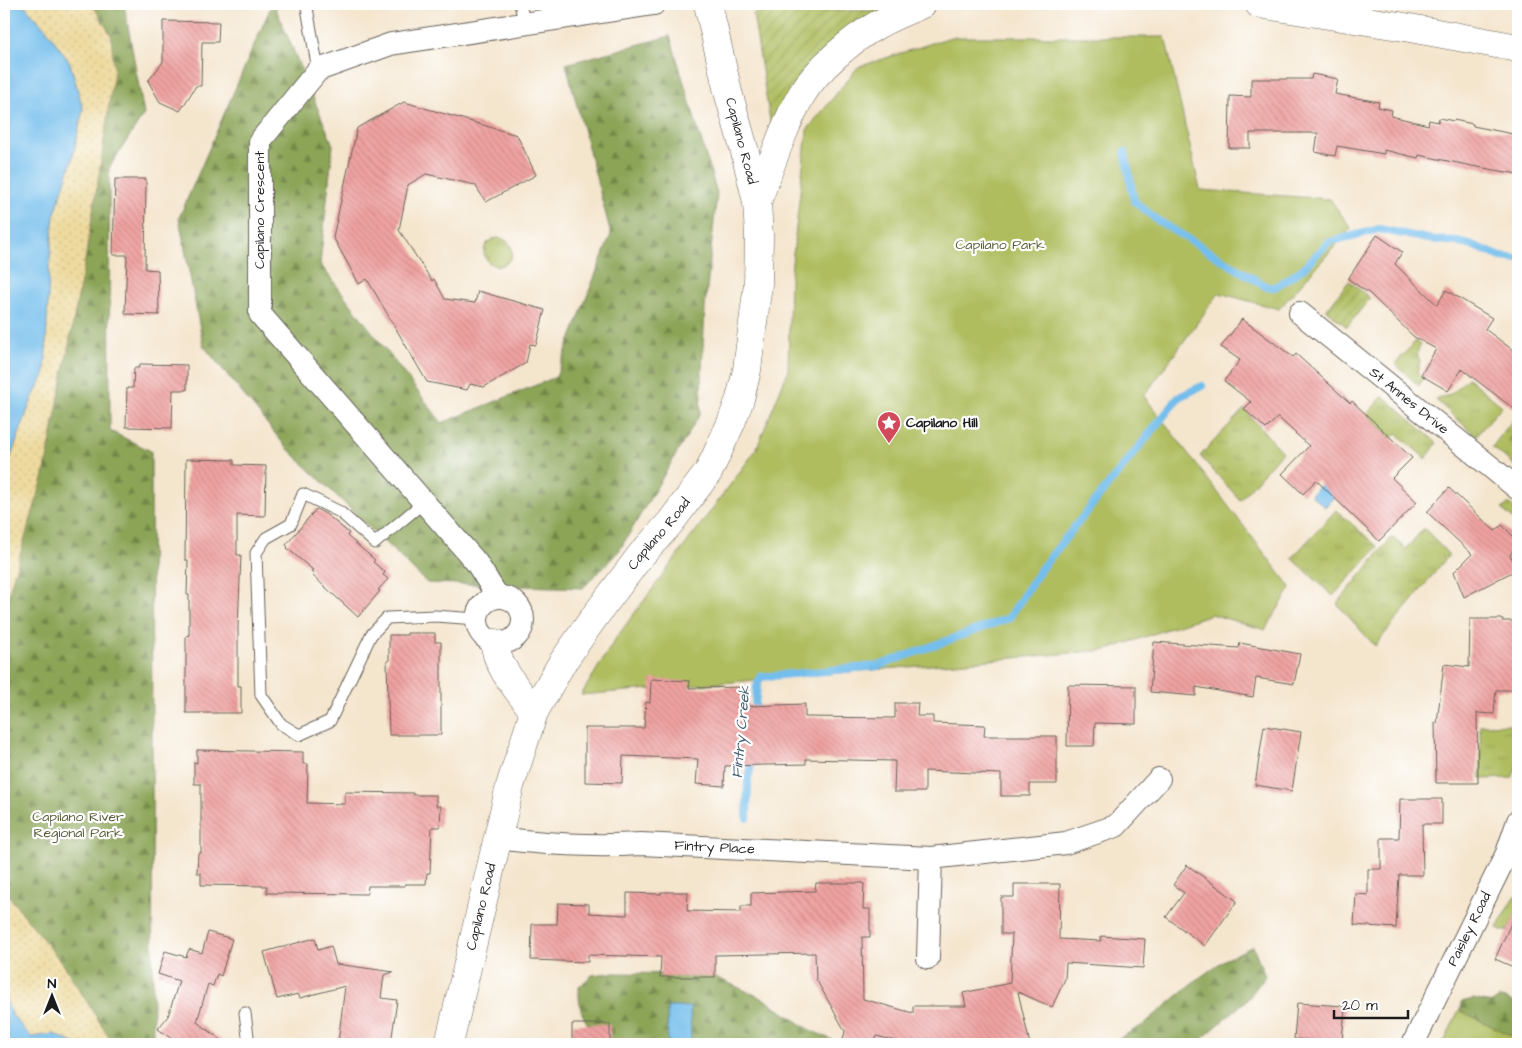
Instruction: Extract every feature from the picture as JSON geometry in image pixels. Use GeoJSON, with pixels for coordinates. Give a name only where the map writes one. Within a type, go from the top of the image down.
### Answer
{"type":"FeatureCollection","features":[{"type":"Feature","properties":{"kind":"main road","name":"Capilano Road"},"geometry":{"type":"LineString","coordinates":[[449,1044],[510,786],[534,712],[562,663],[594,616],[641,555],[670,523],[709,471],[732,424],[747,370],[758,284],[759,236],[757,202],[728,92],[708,4]]}},
{"type":"Feature","properties":{"kind":"main road"},"geometry":{"type":"LineString","coordinates":[[757,202],[792,113],[803,92],[817,73],[834,56],[876,25],[922,4]]}},
{"type":"Feature","properties":{"kind":"main road"},"geometry":{"type":"LineString","coordinates":[[1259,4],[1317,8],[1399,26],[1518,48]]}},
{"type":"Feature","properties":{"kind":"main road"},"geometry":{"type":"LineString","coordinates":[[495,642],[495,652],[506,673],[534,712]]}},
{"type":"Feature","properties":{"kind":"street"},"geometry":{"type":"LineString","coordinates":[[318,70],[391,44],[490,28],[522,14],[654,4]]}},
{"type":"Feature","properties":{"kind":"street","name":"Capilano Crescent"},"geometry":{"type":"LineString","coordinates":[[318,70],[260,141],[260,314],[476,562],[498,598]]}},
{"type":"Feature","properties":{"kind":"street","name":"St Annes Drive"},"geometry":{"type":"LineString","coordinates":[[1300,313],[1518,488]]}},
{"type":"Feature","properties":{"kind":"street"},"geometry":{"type":"LineString","coordinates":[[498,598],[506,598],[513,601],[519,607],[523,622],[517,636],[503,643],[488,640],[478,627],[477,619],[481,607],[492,599],[498,598]]}},
{"type":"Feature","properties":{"kind":"street","name":"Fintry Place"},"geometry":{"type":"LineString","coordinates":[[497,838],[549,844],[599,846],[648,844],[931,858],[1066,843],[1116,826],[1159,779]]}},
{"type":"Feature","properties":{"kind":"street"},"geometry":{"type":"LineString","coordinates":[[1513,856],[1518,821]]}},
{"type":"Feature","properties":{"kind":"street","name":"Paisley Road"},"geometry":{"type":"LineString","coordinates":[[1413,1044],[1513,856]]}},
{"type":"Feature","properties":{"kind":"street"},"geometry":{"type":"LineString","coordinates":[[928,958],[931,858]]}},
{"type":"Feature","properties":{"kind":"lane"},"geometry":{"type":"LineString","coordinates":[[308,4],[307,8],[318,70]]}},
{"type":"Feature","properties":{"kind":"lane"},"geometry":{"type":"LineString","coordinates":[[424,502],[376,542],[340,512],[303,494],[291,524],[266,538],[256,553],[261,696],[281,724],[299,735],[330,721],[371,635],[387,618],[435,616],[477,619]]}},
{"type":"Feature","properties":{"kind":"lane"},"geometry":{"type":"LineString","coordinates":[[245,1013],[248,1044]]}},
{"type":"Feature","properties":{"kind":"green space","name":"Capilano River Regional Park"},"geometry":{"type":"Polygon","coordinates":[[[92,4],[124,4],[144,114],[109,168],[110,431],[151,451],[153,1044],[112,1044],[65,967],[9,896],[4,873],[4,615],[12,581],[44,475],[85,260],[100,168],[111,35],[92,4]]]}},
{"type":"Feature","properties":{"kind":"green space"},"geometry":{"type":"Polygon","coordinates":[[[272,4],[274,4],[333,145],[320,264],[442,423],[556,377],[611,234],[566,64],[670,36],[717,193],[705,308],[700,414],[619,551],[583,588],[427,583],[286,447],[203,345],[179,218],[272,4]]]}},
{"type":"Feature","properties":{"kind":"green space"},"geometry":{"type":"Polygon","coordinates":[[[893,10],[771,127],[753,14],[756,12],[893,10]]]}},
{"type":"Feature","properties":{"kind":"green space","name":"Capilano Park"},"geometry":{"type":"Polygon","coordinates":[[[951,37],[1165,37],[1200,190],[1330,199],[1351,228],[1279,309],[1219,293],[1144,396],[1291,588],[1265,630],[1211,614],[1107,650],[581,695],[616,638],[756,450],[788,371],[790,281],[807,130],[858,67],[951,37]]]}},
{"type":"Feature","properties":{"kind":"green space"},"geometry":{"type":"Polygon","coordinates":[[[498,238],[508,242],[512,252],[508,262],[498,266],[488,262],[484,252],[488,242],[498,238]]]}},
{"type":"Feature","properties":{"kind":"green space"},"geometry":{"type":"Polygon","coordinates":[[[1349,281],[1370,298],[1347,327],[1326,310],[1349,281]]]}},
{"type":"Feature","properties":{"kind":"green space"},"geometry":{"type":"Polygon","coordinates":[[[1416,341],[1420,345],[1417,354],[1420,361],[1417,373],[1424,377],[1419,386],[1395,364],[1416,341]]]}},
{"type":"Feature","properties":{"kind":"green space"},"geometry":{"type":"Polygon","coordinates":[[[1468,378],[1502,406],[1476,436],[1436,400],[1451,394],[1468,378]]]}},
{"type":"Feature","properties":{"kind":"green space"},"geometry":{"type":"Polygon","coordinates":[[[1383,396],[1437,443],[1426,459],[1397,434],[1391,438],[1367,414],[1383,396]]]}},
{"type":"Feature","properties":{"kind":"green space"},"geometry":{"type":"Polygon","coordinates":[[[1244,409],[1282,452],[1240,500],[1200,456],[1244,409]]]}},
{"type":"Feature","properties":{"kind":"green space"},"geometry":{"type":"Polygon","coordinates":[[[1512,421],[1518,425],[1518,428],[1508,440],[1518,449],[1518,468],[1492,447],[1512,421]]]}},
{"type":"Feature","properties":{"kind":"green space"},"geometry":{"type":"Polygon","coordinates":[[[1518,428],[1518,449],[1508,440],[1518,428]]]}},
{"type":"Feature","properties":{"kind":"green space"},"geometry":{"type":"Polygon","coordinates":[[[1509,503],[1518,512],[1518,524],[1502,509],[1509,503]]]}},
{"type":"Feature","properties":{"kind":"green space"},"geometry":{"type":"Polygon","coordinates":[[[1336,510],[1378,547],[1333,596],[1292,558],[1336,510]]]}},
{"type":"Feature","properties":{"kind":"green space"},"geometry":{"type":"Polygon","coordinates":[[[1424,528],[1449,555],[1375,646],[1337,604],[1392,537],[1406,549],[1424,528]]]}},
{"type":"Feature","properties":{"kind":"green space"},"geometry":{"type":"Polygon","coordinates":[[[1518,724],[1518,764],[1512,778],[1481,779],[1480,725],[1518,724]]]}},
{"type":"Feature","properties":{"kind":"green space"},"geometry":{"type":"Polygon","coordinates":[[[1518,895],[1518,913],[1507,932],[1497,928],[1513,898],[1518,895]]]}},
{"type":"Feature","properties":{"kind":"green space"},"geometry":{"type":"Polygon","coordinates":[[[1253,946],[1265,976],[1248,999],[1196,1044],[1109,1044],[1143,1025],[1195,981],[1224,960],[1253,946]]]}},
{"type":"Feature","properties":{"kind":"green space"},"geometry":{"type":"Polygon","coordinates":[[[610,973],[700,974],[715,977],[764,999],[810,1030],[842,1044],[606,1044],[593,1031],[585,1019],[580,1005],[579,987],[592,975],[610,973]]]}},
{"type":"Feature","properties":{"kind":"green space"},"geometry":{"type":"Polygon","coordinates":[[[1499,998],[1507,999],[1518,1005],[1518,1044],[1456,1044],[1465,1018],[1460,1011],[1461,1002],[1473,999],[1492,1003],[1499,998]]]}},
{"type":"Feature","properties":{"kind":"green space"},"geometry":{"type":"Polygon","coordinates":[[[1459,1010],[1518,1039],[1518,1044],[1443,1044],[1459,1010]]]}},
{"type":"Feature","properties":{"kind":"sand"},"geometry":{"type":"Polygon","coordinates":[[[4,4],[92,4],[111,35],[114,70],[85,260],[44,475],[12,581],[4,615],[4,4]]]}},
{"type":"Feature","properties":{"kind":"sand"},"geometry":{"type":"Polygon","coordinates":[[[4,873],[9,896],[65,967],[112,1044],[4,1044],[4,873]]]}},
{"type":"Feature","properties":{"kind":"water"},"geometry":{"type":"Polygon","coordinates":[[[4,4],[23,4],[46,29],[70,63],[83,109],[72,160],[54,216],[49,270],[45,373],[31,401],[4,476],[4,4]]]}},
{"type":"Feature","properties":{"kind":"water"},"geometry":{"type":"Polygon","coordinates":[[[1334,469],[1347,481],[1325,507],[1311,495],[1334,469]]]}},
{"type":"Feature","properties":{"kind":"water"},"geometry":{"type":"Polygon","coordinates":[[[4,995],[12,1015],[31,1037],[54,1034],[76,1044],[4,1044],[4,995]]]}},
{"type":"Feature","properties":{"kind":"water"},"geometry":{"type":"Polygon","coordinates":[[[667,1007],[690,1007],[691,1044],[668,1044],[667,1007]]]}},
{"type":"Feature","properties":{"kind":"building"},"geometry":{"type":"Polygon","coordinates":[[[163,21],[219,22],[218,42],[202,42],[201,86],[196,86],[180,111],[160,102],[148,81],[163,62],[163,21]]]}},
{"type":"Feature","properties":{"kind":"building"},"geometry":{"type":"Polygon","coordinates":[[[1312,74],[1338,79],[1335,94],[1379,102],[1378,107],[1392,110],[1391,116],[1428,125],[1429,120],[1438,122],[1439,118],[1454,120],[1473,124],[1473,126],[1518,135],[1518,174],[1419,155],[1418,158],[1384,150],[1384,154],[1337,146],[1335,156],[1315,152],[1318,133],[1250,133],[1250,148],[1229,148],[1230,96],[1251,97],[1251,79],[1311,79],[1312,74]]]}},
{"type":"Feature","properties":{"kind":"building"},"geometry":{"type":"Polygon","coordinates":[[[404,102],[517,135],[536,175],[486,202],[475,185],[426,174],[408,185],[399,230],[432,281],[434,279],[445,299],[475,303],[478,291],[545,310],[536,345],[530,344],[526,363],[484,387],[470,384],[467,390],[427,382],[367,279],[359,284],[333,237],[357,128],[404,102]]]}},
{"type":"Feature","properties":{"kind":"building"},"geometry":{"type":"Polygon","coordinates":[[[115,179],[146,179],[145,269],[158,270],[159,315],[125,314],[127,255],[113,255],[115,179]]]}},
{"type":"Feature","properties":{"kind":"building"},"geometry":{"type":"Polygon","coordinates":[[[1377,235],[1402,252],[1395,264],[1437,305],[1446,290],[1492,318],[1485,329],[1518,354],[1518,412],[1462,369],[1448,391],[1421,375],[1436,349],[1414,337],[1370,294],[1348,279],[1377,235]]]}},
{"type":"Feature","properties":{"kind":"building"},"geometry":{"type":"Polygon","coordinates":[[[1242,319],[1293,357],[1296,354],[1350,403],[1352,401],[1412,458],[1392,478],[1417,502],[1379,541],[1316,480],[1303,494],[1282,474],[1309,446],[1278,417],[1266,429],[1244,409],[1251,402],[1224,381],[1240,360],[1221,347],[1242,319]]]}},
{"type":"Feature","properties":{"kind":"building"},"geometry":{"type":"Polygon","coordinates":[[[140,364],[187,365],[187,390],[173,390],[172,428],[126,427],[127,388],[133,388],[134,368],[139,368],[140,364]]]}},
{"type":"Feature","properties":{"kind":"building"},"geometry":{"type":"Polygon","coordinates":[[[186,459],[234,460],[234,465],[266,466],[265,516],[237,515],[237,555],[241,555],[238,686],[241,686],[241,713],[186,713],[186,636],[189,635],[189,595],[187,595],[188,560],[185,560],[186,459]]]}},
{"type":"Feature","properties":{"kind":"building"},"geometry":{"type":"Polygon","coordinates":[[[1449,488],[1495,531],[1502,525],[1518,541],[1518,545],[1510,555],[1518,569],[1464,597],[1454,572],[1472,554],[1427,512],[1449,488]]]}},
{"type":"Feature","properties":{"kind":"building"},"geometry":{"type":"Polygon","coordinates":[[[316,509],[326,514],[349,533],[347,536],[375,560],[373,562],[385,572],[383,575],[388,579],[358,617],[312,575],[311,571],[313,570],[287,548],[286,545],[316,509]]]}},
{"type":"Feature","properties":{"kind":"building"},"geometry":{"type":"Polygon","coordinates":[[[1470,619],[1518,621],[1518,690],[1496,690],[1494,714],[1477,713],[1478,783],[1436,783],[1435,723],[1437,723],[1444,664],[1469,667],[1470,619]]]}},
{"type":"Feature","properties":{"kind":"building"},"geometry":{"type":"Polygon","coordinates":[[[407,633],[435,633],[435,642],[441,642],[441,735],[389,735],[387,661],[389,661],[389,635],[407,635],[407,633]]]}},
{"type":"Feature","properties":{"kind":"building"},"geometry":{"type":"Polygon","coordinates":[[[1154,642],[1239,648],[1240,643],[1300,654],[1294,684],[1256,678],[1253,697],[1196,687],[1196,696],[1150,692],[1154,642]]]}},
{"type":"Feature","properties":{"kind":"building"},"geometry":{"type":"Polygon","coordinates":[[[651,679],[690,681],[689,688],[748,687],[748,706],[805,704],[805,717],[895,718],[895,703],[918,703],[917,716],[933,716],[933,723],[985,725],[984,736],[1057,736],[1057,784],[1030,784],[1030,796],[1001,796],[1001,774],[925,771],[925,792],[894,792],[895,761],[806,759],[806,764],[725,766],[724,786],[696,784],[698,759],[623,756],[622,783],[585,782],[585,728],[644,728],[646,702],[650,703],[651,679]]]}},
{"type":"Feature","properties":{"kind":"building"},"geometry":{"type":"Polygon","coordinates":[[[1068,685],[1136,686],[1136,724],[1095,723],[1094,746],[1067,746],[1068,685]]]}},
{"type":"Feature","properties":{"kind":"building"},"geometry":{"type":"Polygon","coordinates":[[[1264,726],[1301,732],[1292,791],[1255,785],[1264,726]]]}},
{"type":"Feature","properties":{"kind":"building"},"geometry":{"type":"Polygon","coordinates":[[[197,750],[303,752],[303,764],[308,764],[307,803],[345,804],[345,792],[436,795],[436,806],[441,806],[440,827],[432,827],[430,873],[427,873],[426,884],[368,886],[367,894],[267,893],[267,886],[201,885],[201,873],[197,873],[198,853],[201,853],[201,784],[194,784],[194,762],[197,763],[197,750]]]}},
{"type":"Feature","properties":{"kind":"building"},"geometry":{"type":"Polygon","coordinates":[[[1400,799],[1442,799],[1442,824],[1422,824],[1423,875],[1399,875],[1396,928],[1354,925],[1356,894],[1368,895],[1368,869],[1381,869],[1381,838],[1399,838],[1400,799]]]}},
{"type":"Feature","properties":{"kind":"building"},"geometry":{"type":"Polygon","coordinates":[[[1187,865],[1237,901],[1205,946],[1166,917],[1184,893],[1173,885],[1187,865]]]}},
{"type":"Feature","properties":{"kind":"building"},"geometry":{"type":"Polygon","coordinates":[[[816,883],[864,883],[863,909],[870,909],[870,937],[862,937],[863,999],[913,1013],[913,1006],[966,1006],[963,993],[1010,983],[1012,934],[1001,934],[1001,897],[1014,897],[1014,884],[1060,884],[1059,939],[1101,941],[1101,936],[1145,939],[1143,968],[1066,963],[1065,979],[1052,1007],[1018,992],[1030,1044],[906,1044],[877,1036],[874,1044],[842,1044],[845,1031],[816,979],[815,953],[715,955],[715,977],[660,977],[661,957],[588,955],[588,962],[531,960],[532,924],[557,924],[558,903],[589,904],[589,913],[627,915],[627,893],[661,894],[661,892],[688,892],[687,911],[741,912],[741,906],[751,906],[751,893],[815,891],[816,883]]]}},
{"type":"Feature","properties":{"kind":"building"},"geometry":{"type":"Polygon","coordinates":[[[1518,908],[1518,969],[1495,959],[1518,908]]]}},
{"type":"Feature","properties":{"kind":"building"},"geometry":{"type":"Polygon","coordinates":[[[208,932],[232,939],[221,976],[217,974],[213,986],[208,984],[197,1022],[227,1044],[179,1044],[158,1029],[168,1016],[179,981],[158,974],[165,951],[186,957],[189,949],[202,953],[208,932]]]}},
{"type":"Feature","properties":{"kind":"building"},"geometry":{"type":"Polygon","coordinates":[[[315,938],[318,950],[331,946],[336,964],[394,972],[384,975],[381,998],[397,1000],[391,1044],[338,1043],[345,986],[300,998],[298,994],[277,999],[264,952],[315,938]]]}},
{"type":"Feature","properties":{"kind":"building"},"geometry":{"type":"Polygon","coordinates":[[[1297,1003],[1345,1006],[1342,1042],[1294,1039],[1297,1003]]]}},
{"type":"Feature","properties":{"kind":"building"},"geometry":{"type":"Polygon","coordinates":[[[572,1024],[610,1024],[610,1044],[572,1044],[572,1024]]]}},
{"type":"Feature","properties":{"kind":"waterway"},"geometry":{"type":"LineString","coordinates":[[1125,152],[1134,201],[1157,220],[1267,287],[1275,287],[1301,270],[1329,242],[1379,229],[1428,239],[1457,242],[1474,246],[1501,257],[1518,259]]}},
{"type":"Feature","properties":{"kind":"waterway"},"geometry":{"type":"LineString","coordinates":[[754,714],[760,677],[878,666],[1009,618],[1040,570],[1179,397],[1202,386]]}},
{"type":"Feature","properties":{"kind":"waterway","name":"Fintry Creek"},"geometry":{"type":"LineString","coordinates":[[747,818],[748,779],[753,756]]}},
{"type":"Feature","properties":{"kind":"place","name":"Capilano Hill"},"geometry":{"type":"Point","coordinates":[889,444]}}]}
